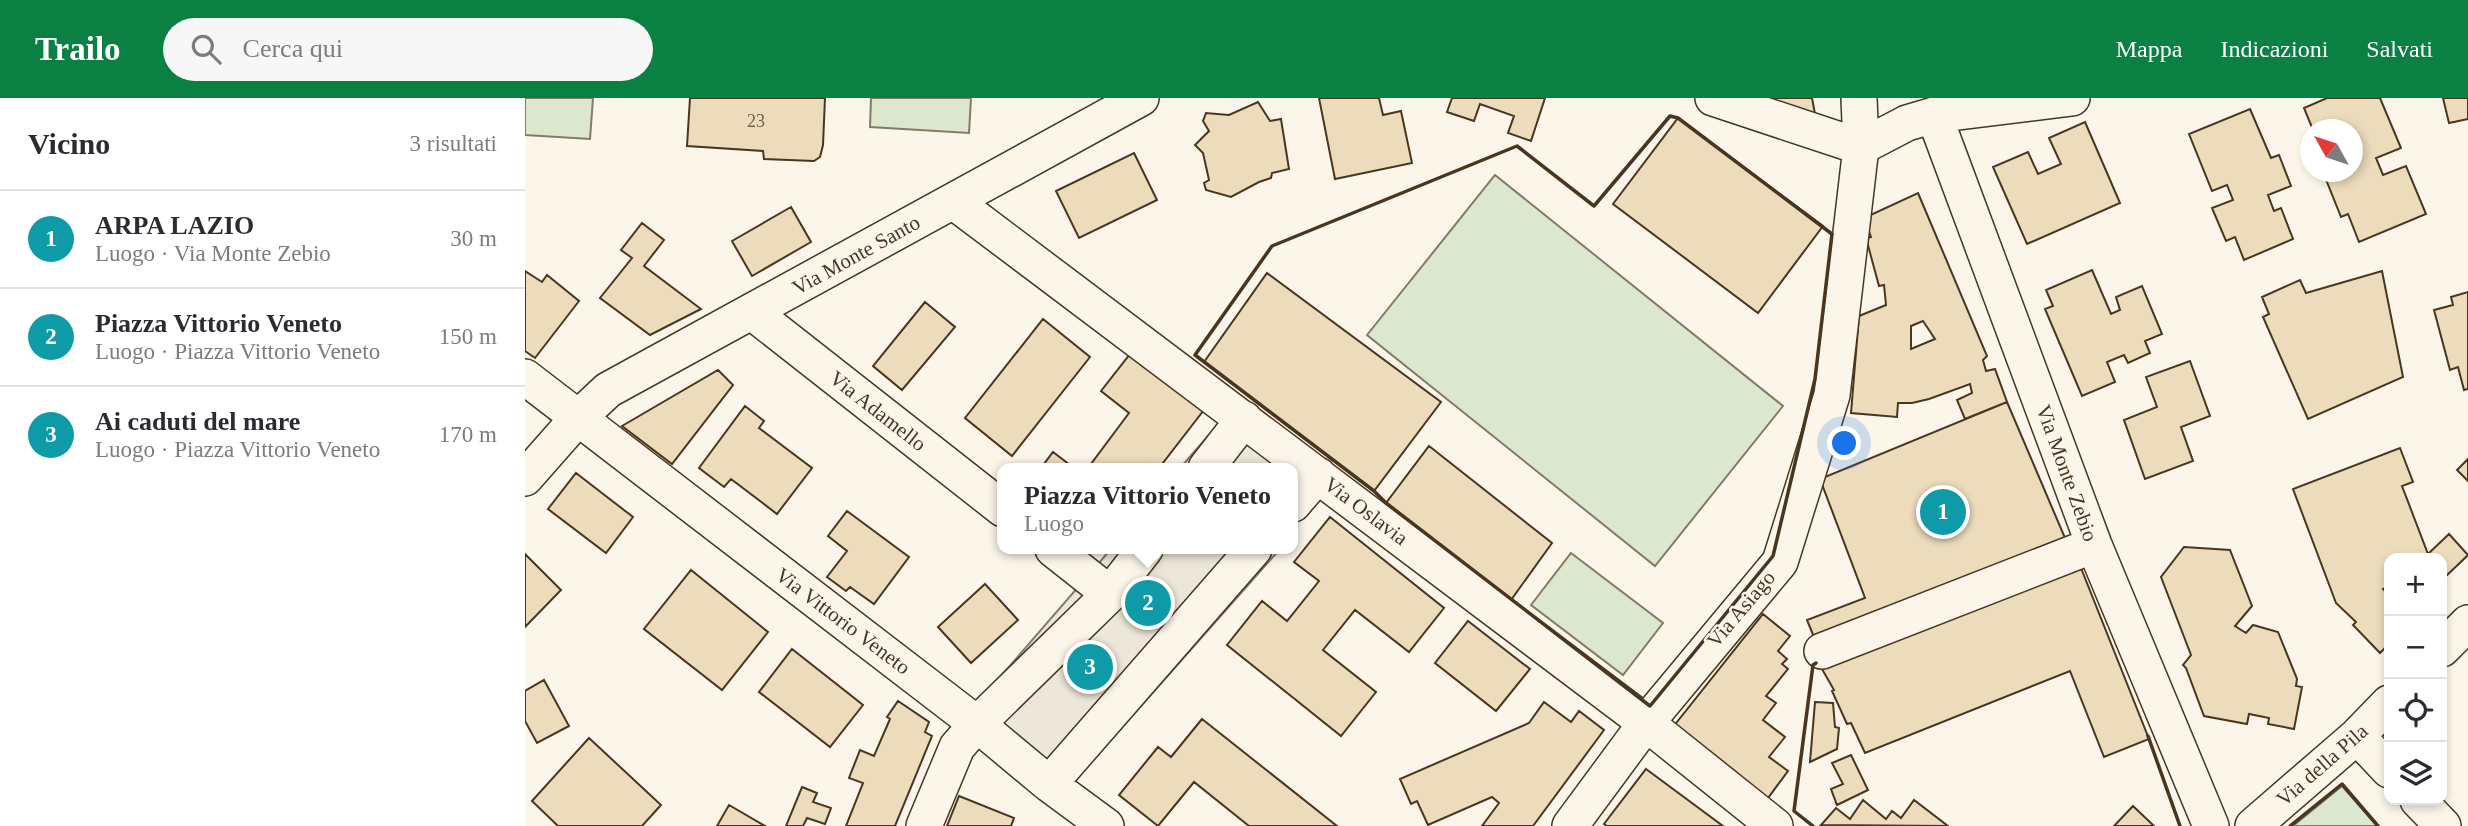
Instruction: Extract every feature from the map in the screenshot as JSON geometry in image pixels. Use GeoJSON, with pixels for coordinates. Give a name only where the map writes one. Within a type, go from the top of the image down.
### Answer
{"type":"FeatureCollection","features":[{"type":"Feature","properties":{"kind":"street","name":"Via Monte Santo"},"geometry":{"type":"LineString","coordinates":[[525,478],[577,419],[608,390],[1142,98]]}},
{"type":"Feature","properties":{"kind":"street"},"geometry":{"type":"LineString","coordinates":[[1713,98],[1861,147],[1907,123],[1934,115],[2072,98]]}},
{"type":"Feature","properties":{"kind":"street","name":"Via Asiago"},"geometry":{"type":"LineString","coordinates":[[1570,826],[1646,723],[1780,562],[1832,395],[1861,147],[1859,98]]}},
{"type":"Feature","properties":{"kind":"street","name":"Via Monte Zebio"},"geometry":{"type":"LineString","coordinates":[[1934,115],[2094,545],[2211,826]]}},
{"type":"Feature","properties":{"kind":"street","name":"Via Oslavia"},"geometry":{"type":"LineString","coordinates":[[953,201],[1646,723],[1775,826]]}},
{"type":"Feature","properties":{"kind":"street","name":"Via Adamello"},"geometry":{"type":"LineString","coordinates":[[752,312],[997,504]]}},
{"type":"Feature","properties":{"kind":"street","name":"Via Vittorio Veneto"},"geometry":{"type":"LineString","coordinates":[[525,377],[1106,826]]}},
{"type":"Feature","properties":{"kind":"street"},"geometry":{"type":"LineString","coordinates":[[1210,463],[1244,419]]}},
{"type":"Feature","properties":{"kind":"street"},"geometry":{"type":"LineString","coordinates":[[1298,498],[1318,475]]}},
{"type":"Feature","properties":{"kind":"street"},"geometry":{"type":"LineString","coordinates":[[1822,651],[2094,545]]}},
{"type":"Feature","properties":{"kind":"street"},"geometry":{"type":"LineString","coordinates":[[1059,554],[1110,594]]}},
{"type":"Feature","properties":{"kind":"street"},"geometry":{"type":"LineString","coordinates":[[924,826],[957,747],[977,724],[1110,594],[1141,554]]}},
{"type":"Feature","properties":{"kind":"street"},"geometry":{"type":"LineString","coordinates":[[1049,784],[1250,554]]}},
{"type":"Feature","properties":{"kind":"street"},"geometry":{"type":"LineString","coordinates":[[2447,644],[2468,623]]}},
{"type":"Feature","properties":{"kind":"street","name":"Via della Pila"},"geometry":{"type":"LineString","coordinates":[[2253,826],[2357,736],[2384,708]]}},
{"type":"Feature","properties":{"kind":"street"},"geometry":{"type":"LineString","coordinates":[[2357,736],[2384,764]]}},
{"type":"Feature","properties":{"kind":"street"},"geometry":{"type":"LineString","coordinates":[[2423,805],[2443,826]]}},
{"type":"Feature","properties":{"kind":"green space"},"geometry":{"type":"Polygon","coordinates":[[[525,98],[593,98],[590,139],[525,135],[525,98]]]}},
{"type":"Feature","properties":{"kind":"green space"},"geometry":{"type":"Polygon","coordinates":[[[871,98],[971,98],[969,133],[870,127],[871,98]]]}},
{"type":"Feature","properties":{"kind":"green space"},"geometry":{"type":"Polygon","coordinates":[[[1495,175],[1783,406],[1655,566],[1367,335],[1495,175]]]}},
{"type":"Feature","properties":{"kind":"green space"},"geometry":{"type":"Polygon","coordinates":[[[1571,553],[1663,623],[1623,675],[1531,605],[1571,553]]]}},
{"type":"Feature","properties":{"kind":"green space"},"geometry":{"type":"Polygon","coordinates":[[[2342,786],[2377,826],[2293,826],[2342,786]]]}},
{"type":"Feature","properties":{"kind":"shaded area"},"geometry":{"type":"Polygon","coordinates":[[[1222,420],[1276,463],[1184,463],[1222,420]]]}},
{"type":"Feature","properties":{"kind":"shaded area"},"geometry":{"type":"Polygon","coordinates":[[[1107,554],[1276,554],[1072,784],[976,705],[1107,554]]]}},
{"type":"Feature","properties":{"kind":"building"},"geometry":{"type":"Polygon","coordinates":[[[690,98],[825,98],[820,157],[814,161],[764,159],[763,151],[687,146],[690,98]]]}},
{"type":"Feature","properties":{"kind":"building"},"geometry":{"type":"Polygon","coordinates":[[[1319,98],[1379,98],[1383,115],[1401,111],[1412,163],[1335,179],[1319,98]]]}},
{"type":"Feature","properties":{"kind":"building"},"geometry":{"type":"Polygon","coordinates":[[[1452,98],[1545,98],[1531,141],[1508,133],[1514,116],[1480,104],[1474,121],[1447,112],[1452,98]]]}},
{"type":"Feature","properties":{"kind":"building"},"geometry":{"type":"Polygon","coordinates":[[[1746,98],[1812,98],[1816,119],[1746,98]]]}},
{"type":"Feature","properties":{"kind":"building"},"geometry":{"type":"Polygon","coordinates":[[[2327,98],[2380,98],[2401,148],[2376,158],[2383,175],[2406,166],[2426,214],[2359,242],[2348,214],[2341,217],[2327,182],[2363,182],[2363,119],[2308,119],[2304,108],[2327,98]]]}},
{"type":"Feature","properties":{"kind":"building"},"geometry":{"type":"Polygon","coordinates":[[[2443,98],[2468,98],[2468,119],[2449,123],[2443,98]]]}},
{"type":"Feature","properties":{"kind":"building"},"geometry":{"type":"Polygon","coordinates":[[[1258,102],[1270,121],[1281,119],[1289,169],[1272,173],[1271,178],[1231,197],[1206,190],[1204,183],[1209,180],[1203,153],[1195,145],[1209,131],[1203,121],[1206,113],[1229,115],[1258,102]]]}},
{"type":"Feature","properties":{"kind":"building"},"geometry":{"type":"Polygon","coordinates":[[[2250,109],[2271,158],[2279,155],[2291,186],[2268,195],[2274,211],[2281,208],[2293,239],[2244,260],[2235,237],[2226,241],[2212,208],[2233,200],[2227,185],[2212,191],[2189,134],[2250,109]]]}},
{"type":"Feature","properties":{"kind":"building"},"geometry":{"type":"Polygon","coordinates":[[[1678,118],[1823,226],[1758,313],[1613,204],[1678,118]]]}},
{"type":"Feature","properties":{"kind":"building"},"geometry":{"type":"Polygon","coordinates":[[[2085,122],[2120,203],[2027,244],[1993,167],[2028,152],[2038,174],[2061,164],[2049,138],[2085,122]]]}},
{"type":"Feature","properties":{"kind":"building"},"geometry":{"type":"Polygon","coordinates":[[[1134,153],[1157,200],[1079,238],[1056,191],[1134,153]]]}},
{"type":"Feature","properties":{"kind":"building"},"geometry":{"type":"Polygon","coordinates":[[[1918,193],[1987,356],[1983,360],[1986,371],[1995,369],[2007,402],[1965,419],[1957,400],[1972,393],[1970,384],[1929,399],[1898,403],[1897,417],[1851,413],[1859,316],[1886,305],[1884,285],[1879,286],[1866,238],[1871,237],[1864,218],[1918,193]],[[1923,321],[1911,326],[1911,349],[1935,339],[1923,321]]]}},
{"type":"Feature","properties":{"kind":"building"},"geometry":{"type":"Polygon","coordinates":[[[791,207],[811,242],[752,276],[732,241],[791,207]]]}},
{"type":"Feature","properties":{"kind":"building"},"geometry":{"type":"Polygon","coordinates":[[[642,223],[664,240],[644,266],[701,309],[650,335],[600,298],[632,258],[621,250],[642,223]]]}},
{"type":"Feature","properties":{"kind":"building"},"geometry":{"type":"Polygon","coordinates":[[[2092,270],[2111,314],[2120,310],[2116,297],[2142,286],[2162,334],[2145,341],[2150,353],[2128,363],[2124,355],[2107,362],[2115,382],[2082,396],[2045,309],[2053,306],[2046,290],[2092,270]]]}},
{"type":"Feature","properties":{"kind":"building"},"geometry":{"type":"Polygon","coordinates":[[[525,271],[542,282],[547,275],[579,301],[535,358],[525,351],[525,271]]]}},
{"type":"Feature","properties":{"kind":"building"},"geometry":{"type":"Polygon","coordinates":[[[2382,271],[2403,377],[2308,419],[2263,317],[2269,314],[2262,297],[2300,280],[2306,293],[2382,271]]]}},
{"type":"Feature","properties":{"kind":"building"},"geometry":{"type":"Polygon","coordinates":[[[1267,273],[1441,402],[1374,491],[1204,362],[1267,273]]]}},
{"type":"Feature","properties":{"kind":"building"},"geometry":{"type":"Polygon","coordinates":[[[2468,292],[2468,389],[2464,390],[2458,367],[2450,370],[2434,310],[2453,305],[2451,297],[2468,292]]]}},
{"type":"Feature","properties":{"kind":"building"},"geometry":{"type":"Polygon","coordinates":[[[925,302],[955,327],[902,390],[873,366],[925,302]]]}},
{"type":"Feature","properties":{"kind":"building"},"geometry":{"type":"Polygon","coordinates":[[[1043,319],[1090,357],[1012,456],[965,418],[1043,319]]]}},
{"type":"Feature","properties":{"kind":"building"},"geometry":{"type":"Polygon","coordinates":[[[1134,349],[1207,406],[1163,463],[1092,463],[1129,413],[1101,391],[1134,349]]]}},
{"type":"Feature","properties":{"kind":"building"},"geometry":{"type":"Polygon","coordinates":[[[2190,361],[2210,416],[2181,427],[2193,461],[2145,479],[2124,420],[2157,407],[2146,377],[2190,361]]]}},
{"type":"Feature","properties":{"kind":"building"},"geometry":{"type":"Polygon","coordinates":[[[718,370],[733,385],[672,464],[622,426],[718,370]]]}},
{"type":"Feature","properties":{"kind":"building"},"geometry":{"type":"Polygon","coordinates":[[[2007,402],[2068,545],[1816,642],[1807,620],[1865,598],[1820,479],[2007,402]]]}},
{"type":"Feature","properties":{"kind":"building"},"geometry":{"type":"Polygon","coordinates":[[[745,406],[764,421],[759,428],[812,468],[777,514],[731,479],[724,487],[699,468],[745,406]]]}},
{"type":"Feature","properties":{"kind":"building"},"geometry":{"type":"Polygon","coordinates":[[[1429,446],[1552,543],[1511,600],[1386,503],[1429,446]]]}},
{"type":"Feature","properties":{"kind":"building"},"geometry":{"type":"Polygon","coordinates":[[[2400,448],[2413,482],[2402,486],[2428,553],[2384,553],[2384,649],[2380,653],[2353,625],[2356,622],[2336,603],[2293,489],[2400,448]]]}},
{"type":"Feature","properties":{"kind":"building"},"geometry":{"type":"Polygon","coordinates":[[[1053,452],[1067,463],[1045,463],[1053,452]]]}},
{"type":"Feature","properties":{"kind":"building"},"geometry":{"type":"Polygon","coordinates":[[[2468,459],[2468,481],[2457,470],[2468,459]]]}},
{"type":"Feature","properties":{"kind":"building"},"geometry":{"type":"Polygon","coordinates":[[[576,473],[633,517],[606,553],[548,509],[576,473]]]}},
{"type":"Feature","properties":{"kind":"building"},"geometry":{"type":"Polygon","coordinates":[[[847,511],[909,557],[874,604],[850,587],[846,591],[827,577],[847,551],[828,536],[847,511]]]}},
{"type":"Feature","properties":{"kind":"building"},"geometry":{"type":"Polygon","coordinates":[[[1330,517],[1444,608],[1409,652],[1355,610],[1323,650],[1376,692],[1341,736],[1227,645],[1262,601],[1287,621],[1319,581],[1294,562],[1330,517]]]}},
{"type":"Feature","properties":{"kind":"building"},"geometry":{"type":"Polygon","coordinates":[[[2449,534],[2468,555],[2447,575],[2447,553],[2429,553],[2449,534]]]}},
{"type":"Feature","properties":{"kind":"building"},"geometry":{"type":"Polygon","coordinates":[[[2184,547],[2230,550],[2252,606],[2235,626],[2246,633],[2253,625],[2278,632],[2297,679],[2296,686],[2302,687],[2294,729],[2268,724],[2269,718],[2249,714],[2247,724],[2204,716],[2183,665],[2191,655],[2161,577],[2184,547]]]}},
{"type":"Feature","properties":{"kind":"building"},"geometry":{"type":"Polygon","coordinates":[[[525,554],[561,590],[525,627],[525,554]]]}},
{"type":"Feature","properties":{"kind":"building"},"geometry":{"type":"Polygon","coordinates":[[[2077,558],[2149,739],[2104,757],[2070,671],[1865,753],[1851,723],[1847,724],[1832,691],[1834,690],[1818,662],[2077,558]]]}},
{"type":"Feature","properties":{"kind":"building"},"geometry":{"type":"Polygon","coordinates":[[[691,570],[768,632],[722,690],[644,629],[691,570]]]}},
{"type":"Feature","properties":{"kind":"building"},"geometry":{"type":"Polygon","coordinates":[[[985,584],[1018,620],[971,663],[938,627],[985,584]]]}},
{"type":"Feature","properties":{"kind":"building"},"geometry":{"type":"Polygon","coordinates":[[[1763,614],[1790,636],[1778,651],[1787,659],[1782,664],[1788,669],[1766,696],[1776,703],[1763,720],[1785,737],[1769,757],[1788,771],[1768,798],[1673,727],[1763,614]]]}},
{"type":"Feature","properties":{"kind":"building"},"geometry":{"type":"Polygon","coordinates":[[[1468,621],[1530,669],[1496,711],[1435,663],[1468,621]]]}},
{"type":"Feature","properties":{"kind":"building"},"geometry":{"type":"Polygon","coordinates":[[[792,649],[863,705],[830,747],[759,692],[792,649]]]}},
{"type":"Feature","properties":{"kind":"building"},"geometry":{"type":"Polygon","coordinates":[[[544,680],[569,726],[537,743],[525,721],[525,691],[544,680]]]}},
{"type":"Feature","properties":{"kind":"building"},"geometry":{"type":"Polygon","coordinates":[[[898,701],[929,722],[925,732],[932,736],[895,826],[846,826],[863,783],[849,778],[860,750],[874,756],[890,719],[887,717],[898,701]]]}},
{"type":"Feature","properties":{"kind":"building"},"geometry":{"type":"Polygon","coordinates":[[[1544,702],[1571,722],[1579,711],[1604,730],[1533,826],[1482,826],[1499,803],[1492,797],[1428,825],[1417,801],[1411,804],[1400,779],[1529,723],[1544,702]]]}},
{"type":"Feature","properties":{"kind":"building"},"geometry":{"type":"Polygon","coordinates":[[[1815,702],[1833,703],[1835,727],[1839,728],[1837,749],[1810,762],[1815,702]]]}},
{"type":"Feature","properties":{"kind":"building"},"geometry":{"type":"Polygon","coordinates":[[[1202,719],[1337,826],[1249,826],[1194,782],[1158,826],[1119,795],[1158,747],[1171,757],[1202,719]]]}},
{"type":"Feature","properties":{"kind":"building"},"geometry":{"type":"Polygon","coordinates":[[[589,738],[661,805],[642,826],[558,826],[532,801],[589,738]]]}},
{"type":"Feature","properties":{"kind":"building"},"geometry":{"type":"Polygon","coordinates":[[[1851,755],[1868,790],[1837,805],[1831,789],[1843,784],[1832,763],[1851,755]]]}},
{"type":"Feature","properties":{"kind":"building"},"geometry":{"type":"Polygon","coordinates":[[[1646,769],[1723,826],[1604,824],[1646,769]]]}},
{"type":"Feature","properties":{"kind":"building"},"geometry":{"type":"Polygon","coordinates":[[[802,787],[817,793],[813,802],[831,808],[825,824],[807,818],[803,826],[786,826],[802,787]]]}},
{"type":"Feature","properties":{"kind":"building"},"geometry":{"type":"Polygon","coordinates":[[[959,796],[1014,818],[1011,826],[947,826],[959,796]]]}},
{"type":"Feature","properties":{"kind":"building"},"geometry":{"type":"Polygon","coordinates":[[[1863,800],[1886,819],[1892,811],[1901,818],[1914,800],[1948,826],[1821,825],[1836,808],[1850,819],[1863,800]]]}},
{"type":"Feature","properties":{"kind":"building"},"geometry":{"type":"Polygon","coordinates":[[[729,805],[765,826],[717,826],[729,805]]]}},
{"type":"Feature","properties":{"kind":"building"},"geometry":{"type":"Polygon","coordinates":[[[2133,806],[2154,826],[2114,826],[2133,806]]]}},
{"type":"Feature","properties":{"kind":"wall"},"geometry":{"type":"LineString","coordinates":[[1670,116],[1678,118],[1832,234],[1815,379],[1773,556],[1650,706],[1195,355],[1272,246],[1517,146],[1594,206],[1670,116]]}},
{"type":"Feature","properties":{"kind":"wall"},"geometry":{"type":"LineString","coordinates":[[1813,826],[1794,811],[1813,665],[1816,663]]}},
{"type":"Feature","properties":{"kind":"wall"},"geometry":{"type":"LineString","coordinates":[[2148,736],[2180,826]]}},
{"type":"Feature","properties":{"kind":"wall"},"geometry":{"type":"LineString","coordinates":[[2290,826],[2342,784],[2378,826]]}},
{"type":"Feature","properties":{"kind":"place","name":"ARPA LAZIO"},"geometry":{"type":"Point","coordinates":[1943,512]}},
{"type":"Feature","properties":{"kind":"place","name":"Piazza Vittorio Veneto"},"geometry":{"type":"Point","coordinates":[1148,603]}},
{"type":"Feature","properties":{"kind":"place","name":"Ai caduti del mare"},"geometry":{"type":"Point","coordinates":[1090,667]}}]}
